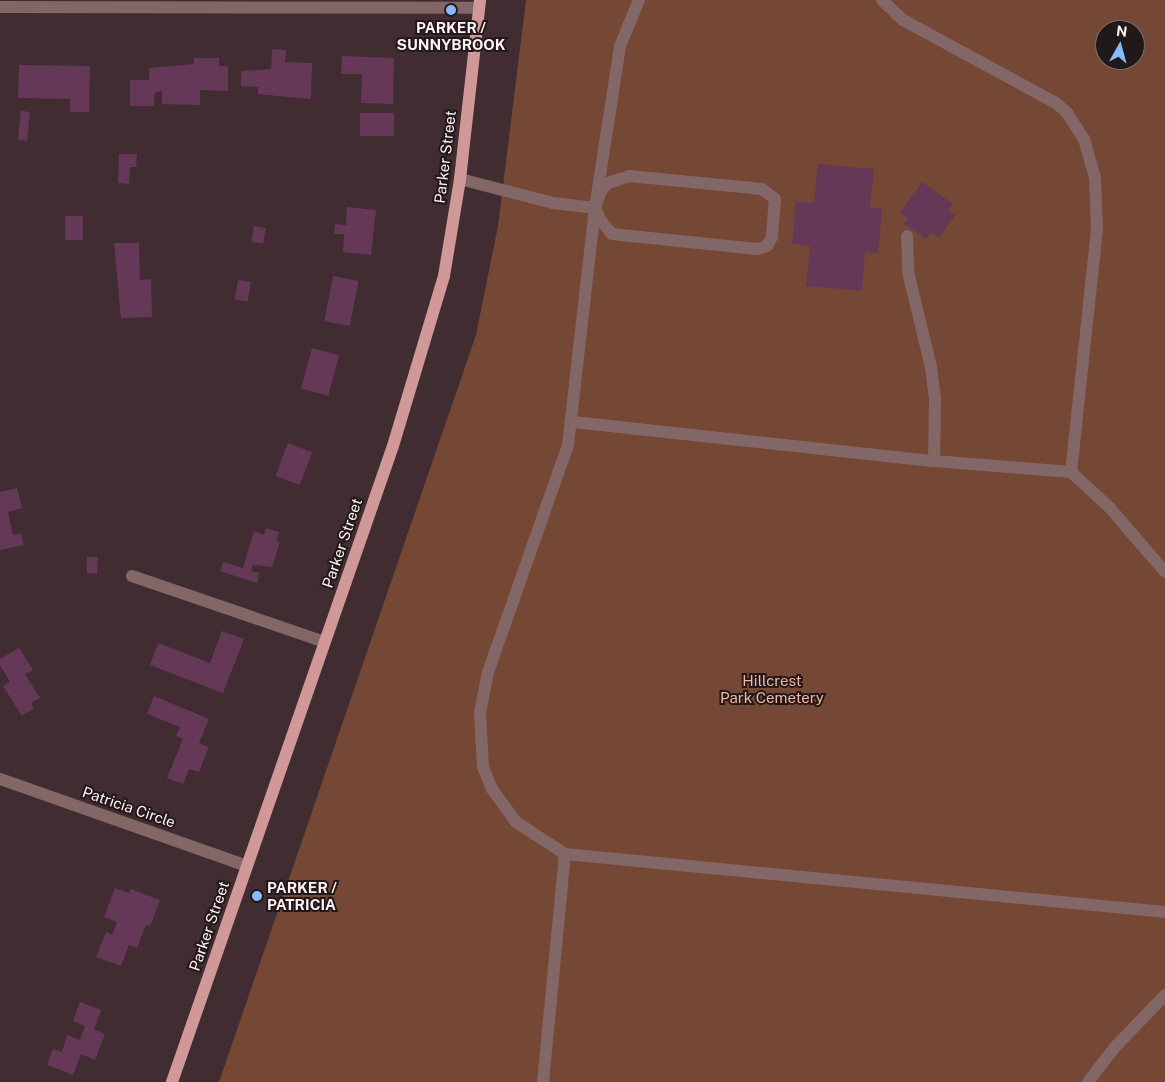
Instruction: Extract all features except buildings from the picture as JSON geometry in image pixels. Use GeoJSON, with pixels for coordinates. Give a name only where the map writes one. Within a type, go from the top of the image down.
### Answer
{"type":"FeatureCollection","features":[{"type":"Feature","properties":{"kind":"main road","name":"Parker Street"},"geometry":{"type":"LineString","coordinates":[[172,1082],[393,446],[431,322],[444,276],[460,179],[479,4]]}},
{"type":"Feature","properties":{"kind":"street"},"geometry":{"type":"LineString","coordinates":[[640,0],[620,46],[595,208],[573,422],[560,469],[488,672],[479,730],[484,767],[502,806],[516,822],[565,854],[1165,912]]}},
{"type":"Feature","properties":{"kind":"street"},"geometry":{"type":"LineString","coordinates":[[882,0],[903,20],[1056,103],[1067,113],[1084,139],[1094,178],[1097,229],[1071,472]]}},
{"type":"Feature","properties":{"kind":"street"},"geometry":{"type":"LineString","coordinates":[[0,7],[479,4]]}},
{"type":"Feature","properties":{"kind":"street"},"geometry":{"type":"LineString","coordinates":[[629,176],[762,189],[772,194],[775,204],[770,243],[757,250],[612,234],[595,208],[601,191],[608,183],[629,176]]}},
{"type":"Feature","properties":{"kind":"street"},"geometry":{"type":"LineString","coordinates":[[460,179],[553,204],[595,208]]}},
{"type":"Feature","properties":{"kind":"street"},"geometry":{"type":"LineString","coordinates":[[906,236],[908,272],[932,375],[934,461]]}},
{"type":"Feature","properties":{"kind":"street"},"geometry":{"type":"LineString","coordinates":[[573,422],[934,461],[1071,472],[1110,508],[1165,572]]}},
{"type":"Feature","properties":{"kind":"street"},"geometry":{"type":"LineString","coordinates":[[132,576],[324,642]]}},
{"type":"Feature","properties":{"kind":"street","name":"Patricia Circle"},"geometry":{"type":"LineString","coordinates":[[0,779],[247,866]]}},
{"type":"Feature","properties":{"kind":"street"},"geometry":{"type":"LineString","coordinates":[[543,1082],[565,854]]}},
{"type":"Feature","properties":{"kind":"street"},"geometry":{"type":"LineString","coordinates":[[1088,1082],[1114,1047],[1165,995]]}},
{"type":"Feature","properties":{"kind":"green space","name":"Hillcrest Park Cemetery"},"geometry":{"type":"Polygon","coordinates":[[[526,0],[1165,0],[1165,1082],[219,1082],[476,335],[498,226],[526,0]]]}},
{"type":"Feature","properties":{"kind":"place","name":"PARKER / SUNNYBROOK"},"geometry":{"type":"Point","coordinates":[451,10]}},
{"type":"Feature","properties":{"kind":"place","name":"PARKER / PATRICIA"},"geometry":{"type":"Point","coordinates":[257,896]}}]}
